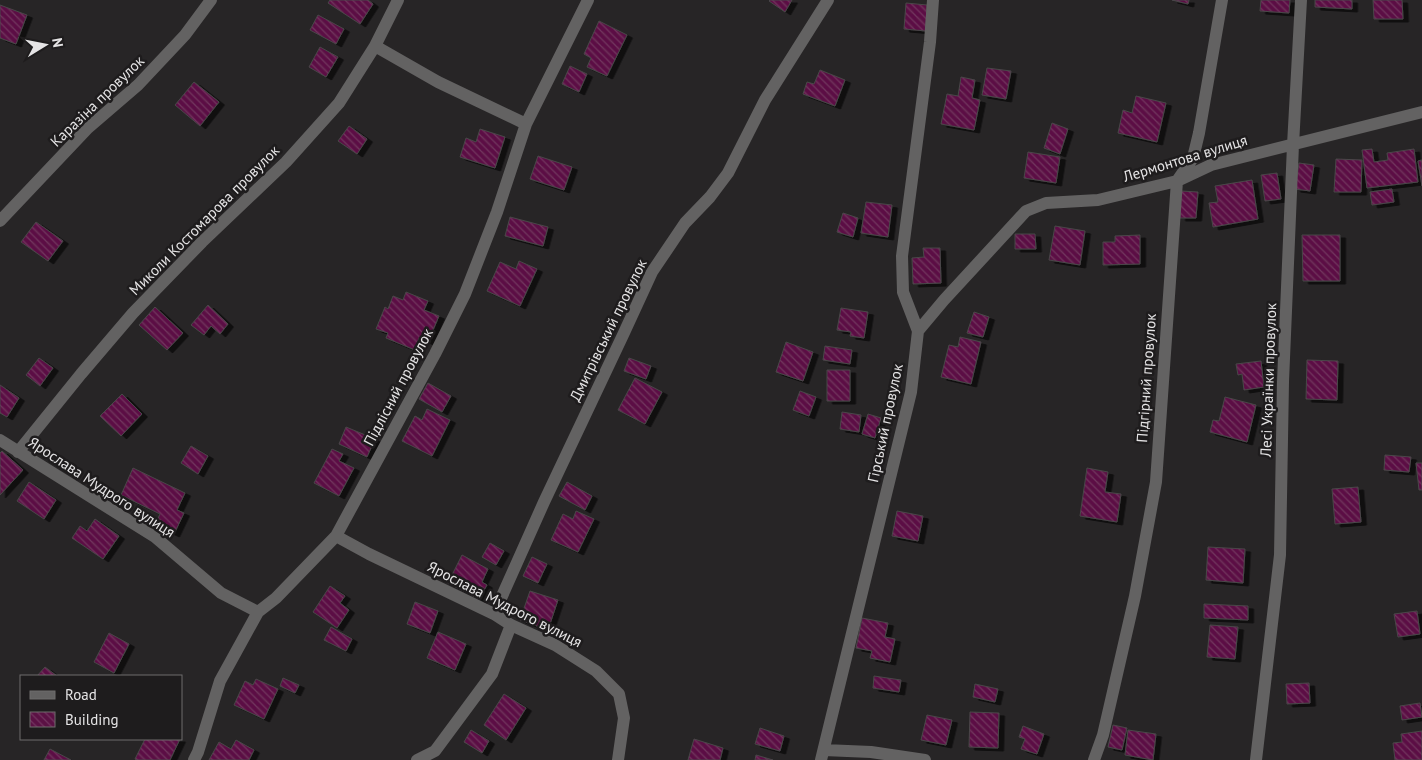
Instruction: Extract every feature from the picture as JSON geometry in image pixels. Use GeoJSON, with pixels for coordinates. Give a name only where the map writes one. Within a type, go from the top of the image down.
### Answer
{"type":"FeatureCollection","features":[{"type":"Feature","properties":{"kind":"street","name":"Каразіна провулок"},"geometry":{"type":"LineString","coordinates":[[0,221],[88,128],[138,86],[185,35],[211,0]]}},
{"type":"Feature","properties":{"kind":"street","name":"Миколи Костомарова провулок"},"geometry":{"type":"LineString","coordinates":[[18,452],[133,313],[202,242],[286,162],[339,103],[375,46],[398,0]]}},
{"type":"Feature","properties":{"kind":"street","name":"Підлісний провулок"},"geometry":{"type":"LineString","coordinates":[[194,760],[220,681],[258,612],[276,598],[336,536],[435,354],[464,294],[497,212],[526,124],[588,0]]}},
{"type":"Feature","properties":{"kind":"street","name":"Дмитрівський провулок"},"geometry":{"type":"LineString","coordinates":[[494,614],[544,502],[652,272],[685,223],[710,197],[728,173],[765,100],[828,0]]}},
{"type":"Feature","properties":{"kind":"street","name":"Гірський провулок"},"geometry":{"type":"LineString","coordinates":[[823,755],[911,392],[918,331],[903,292],[902,256],[930,42],[933,0]]}},
{"type":"Feature","properties":{"kind":"street"},"geometry":{"type":"LineString","coordinates":[[1176,181],[1193,158],[1222,0]]}},
{"type":"Feature","properties":{"kind":"street","name":"Лесі Українки провулок"},"geometry":{"type":"LineString","coordinates":[[1256,760],[1280,555],[1283,382],[1301,0]]}},
{"type":"Feature","properties":{"kind":"street"},"geometry":{"type":"LineString","coordinates":[[375,46],[438,82],[526,124]]}},
{"type":"Feature","properties":{"kind":"street","name":"Лермонтова вулиця"},"geometry":{"type":"LineString","coordinates":[[918,331],[1026,211],[1046,203],[1098,200],[1176,181],[1211,164],[1422,112]]}},
{"type":"Feature","properties":{"kind":"street","name":"Підгірний провулок"},"geometry":{"type":"LineString","coordinates":[[1094,760],[1103,735],[1135,596],[1156,482],[1176,181]]}},
{"type":"Feature","properties":{"kind":"street","name":"Ярослава Мудрого вулиця"},"geometry":{"type":"LineString","coordinates":[[0,440],[155,538],[221,593],[258,612]]}},
{"type":"Feature","properties":{"kind":"street","name":"Ярослава Мудрого вулиця"},"geometry":{"type":"LineString","coordinates":[[336,536],[368,554],[555,645],[596,671],[619,694],[624,718],[618,760]]}},
{"type":"Feature","properties":{"kind":"street"},"geometry":{"type":"LineString","coordinates":[[417,760],[435,751],[492,674],[511,625]]}},
{"type":"Feature","properties":{"kind":"street"},"geometry":{"type":"LineString","coordinates":[[823,755],[870,752],[925,760]]}},
{"type":"Feature","properties":{"kind":"building"},"geometry":{"type":"Polygon","coordinates":[[[330,0],[368,0],[373,4],[360,24],[328,3],[330,0]]]}},
{"type":"Feature","properties":{"kind":"building"},"geometry":{"type":"Polygon","coordinates":[[[770,0],[792,0],[785,12],[770,0]]]}},
{"type":"Feature","properties":{"kind":"building"},"geometry":{"type":"Polygon","coordinates":[[[1172,0],[1189,0],[1188,4],[1172,0]]]}},
{"type":"Feature","properties":{"kind":"building"},"geometry":{"type":"Polygon","coordinates":[[[1261,0],[1290,0],[1289,13],[1260,11],[1261,0]]]}},
{"type":"Feature","properties":{"kind":"building"},"geometry":{"type":"Polygon","coordinates":[[[1315,0],[1352,0],[1352,9],[1315,7],[1315,0]]]}},
{"type":"Feature","properties":{"kind":"building"},"geometry":{"type":"Polygon","coordinates":[[[1373,0],[1402,0],[1403,19],[1374,19],[1373,0]]]}},
{"type":"Feature","properties":{"kind":"building"},"geometry":{"type":"Polygon","coordinates":[[[906,3],[927,5],[926,31],[904,29],[906,3]]]}},
{"type":"Feature","properties":{"kind":"building"},"geometry":{"type":"Polygon","coordinates":[[[0,5],[27,15],[16,44],[0,38],[0,5]]]}},
{"type":"Feature","properties":{"kind":"building"},"geometry":{"type":"Polygon","coordinates":[[[318,15],[344,29],[336,44],[310,30],[318,15]]]}},
{"type":"Feature","properties":{"kind":"building"},"geometry":{"type":"Polygon","coordinates":[[[599,21],[627,35],[607,76],[587,67],[591,58],[584,54],[599,21]]]}},
{"type":"Feature","properties":{"kind":"building"},"geometry":{"type":"Polygon","coordinates":[[[320,47],[338,57],[326,77],[309,67],[320,47]]]}},
{"type":"Feature","properties":{"kind":"building"},"geometry":{"type":"Polygon","coordinates":[[[570,66],[587,74],[579,92],[562,84],[570,66]]]}},
{"type":"Feature","properties":{"kind":"building"},"geometry":{"type":"Polygon","coordinates":[[[987,68],[1011,71],[1006,99],[982,95],[987,68]]]}},
{"type":"Feature","properties":{"kind":"building"},"geometry":{"type":"Polygon","coordinates":[[[820,70],[845,80],[835,106],[803,94],[807,82],[814,84],[820,70]]]}},
{"type":"Feature","properties":{"kind":"building"},"geometry":{"type":"Polygon","coordinates":[[[961,77],[975,80],[972,98],[980,100],[974,130],[941,124],[947,94],[958,96],[961,77]]]}},
{"type":"Feature","properties":{"kind":"building"},"geometry":{"type":"Polygon","coordinates":[[[194,82],[219,102],[200,126],[175,105],[194,82]]]}},
{"type":"Feature","properties":{"kind":"building"},"geometry":{"type":"Polygon","coordinates":[[[1136,96],[1166,103],[1157,142],[1118,133],[1123,110],[1132,113],[1136,96]]]}},
{"type":"Feature","properties":{"kind":"building"},"geometry":{"type":"Polygon","coordinates":[[[1052,123],[1068,129],[1060,154],[1044,148],[1052,123]]]}},
{"type":"Feature","properties":{"kind":"building"},"geometry":{"type":"Polygon","coordinates":[[[349,126],[367,139],[357,154],[338,141],[349,126]]]}},
{"type":"Feature","properties":{"kind":"building"},"geometry":{"type":"Polygon","coordinates":[[[480,129],[505,137],[495,168],[460,157],[466,138],[476,142],[480,129]]]}},
{"type":"Feature","properties":{"kind":"building"},"geometry":{"type":"Polygon","coordinates":[[[1372,149],[1374,162],[1388,160],[1387,153],[1414,149],[1418,182],[1367,188],[1362,150],[1372,149]]]}},
{"type":"Feature","properties":{"kind":"building"},"geometry":{"type":"Polygon","coordinates":[[[1028,152],[1060,157],[1056,183],[1024,178],[1028,152]]]}},
{"type":"Feature","properties":{"kind":"building"},"geometry":{"type":"Polygon","coordinates":[[[538,156],[572,167],[564,190],[530,179],[538,156]]]}},
{"type":"Feature","properties":{"kind":"building"},"geometry":{"type":"Polygon","coordinates":[[[1336,159],[1362,160],[1361,192],[1334,192],[1336,159]]]}},
{"type":"Feature","properties":{"kind":"building"},"geometry":{"type":"Polygon","coordinates":[[[1422,160],[1422,186],[1418,161],[1422,160]]]}},
{"type":"Feature","properties":{"kind":"building"},"geometry":{"type":"Polygon","coordinates":[[[1299,163],[1314,165],[1310,191],[1295,189],[1299,163]]]}},
{"type":"Feature","properties":{"kind":"building"},"geometry":{"type":"Polygon","coordinates":[[[1277,173],[1281,199],[1265,201],[1261,175],[1277,173]]]}},
{"type":"Feature","properties":{"kind":"building"},"geometry":{"type":"Polygon","coordinates":[[[1252,180],[1258,219],[1213,227],[1209,203],[1218,202],[1215,186],[1252,180]]]}},
{"type":"Feature","properties":{"kind":"building"},"geometry":{"type":"Polygon","coordinates":[[[1392,189],[1394,202],[1372,205],[1370,192],[1392,189]]]}},
{"type":"Feature","properties":{"kind":"building"},"geometry":{"type":"Polygon","coordinates":[[[1181,191],[1198,192],[1196,218],[1180,218],[1181,191]]]}},
{"type":"Feature","properties":{"kind":"building"},"geometry":{"type":"Polygon","coordinates":[[[866,202],[892,205],[888,237],[861,233],[866,202]]]}},
{"type":"Feature","properties":{"kind":"building"},"geometry":{"type":"Polygon","coordinates":[[[843,213],[858,218],[853,237],[837,232],[843,213]]]}},
{"type":"Feature","properties":{"kind":"building"},"geometry":{"type":"Polygon","coordinates":[[[510,217],[548,227],[543,246],[505,236],[510,217]]]}},
{"type":"Feature","properties":{"kind":"building"},"geometry":{"type":"Polygon","coordinates":[[[36,222],[63,241],[48,261],[21,242],[36,222]]]}},
{"type":"Feature","properties":{"kind":"building"},"geometry":{"type":"Polygon","coordinates":[[[1055,226],[1085,231],[1080,265],[1049,260],[1055,226]]]}},
{"type":"Feature","properties":{"kind":"building"},"geometry":{"type":"Polygon","coordinates":[[[1015,234],[1035,234],[1036,249],[1015,249],[1015,234]]]}},
{"type":"Feature","properties":{"kind":"building"},"geometry":{"type":"Polygon","coordinates":[[[1140,235],[1140,264],[1103,265],[1103,242],[1115,242],[1115,236],[1140,235]]]}},
{"type":"Feature","properties":{"kind":"building"},"geometry":{"type":"Polygon","coordinates":[[[1302,235],[1340,235],[1340,281],[1303,281],[1302,235]]]}},
{"type":"Feature","properties":{"kind":"building"},"geometry":{"type":"Polygon","coordinates":[[[923,248],[940,248],[941,283],[913,284],[912,258],[924,257],[923,248]]]}},
{"type":"Feature","properties":{"kind":"building"},"geometry":{"type":"Polygon","coordinates":[[[519,261],[537,269],[520,306],[487,291],[500,262],[516,269],[519,261]]]}},
{"type":"Feature","properties":{"kind":"building"},"geometry":{"type":"Polygon","coordinates":[[[406,292],[428,301],[424,310],[439,316],[428,342],[419,338],[415,350],[386,338],[388,333],[376,329],[385,307],[388,309],[393,296],[403,300],[406,292]]]}},
{"type":"Feature","properties":{"kind":"building"},"geometry":{"type":"Polygon","coordinates":[[[208,305],[228,324],[220,334],[211,326],[204,335],[191,325],[208,305]]]}},
{"type":"Feature","properties":{"kind":"building"},"geometry":{"type":"Polygon","coordinates":[[[155,307],[183,333],[167,350],[139,325],[155,307]]]}},
{"type":"Feature","properties":{"kind":"building"},"geometry":{"type":"Polygon","coordinates":[[[841,308],[868,312],[864,338],[850,336],[851,332],[837,330],[841,308]]]}},
{"type":"Feature","properties":{"kind":"building"},"geometry":{"type":"Polygon","coordinates":[[[974,312],[989,317],[983,337],[967,333],[974,312]]]}},
{"type":"Feature","properties":{"kind":"building"},"geometry":{"type":"Polygon","coordinates":[[[960,337],[981,342],[971,384],[941,377],[949,345],[958,347],[960,337]]]}},
{"type":"Feature","properties":{"kind":"building"},"geometry":{"type":"Polygon","coordinates":[[[786,342],[813,352],[803,381],[776,372],[786,342]]]}},
{"type":"Feature","properties":{"kind":"building"},"geometry":{"type":"Polygon","coordinates":[[[825,346],[852,350],[850,364],[823,360],[825,346]]]}},
{"type":"Feature","properties":{"kind":"building"},"geometry":{"type":"Polygon","coordinates":[[[39,358],[53,368],[40,386],[26,375],[39,358]]]}},
{"type":"Feature","properties":{"kind":"building"},"geometry":{"type":"Polygon","coordinates":[[[629,358],[651,366],[646,379],[624,371],[629,358]]]}},
{"type":"Feature","properties":{"kind":"building"},"geometry":{"type":"Polygon","coordinates":[[[1307,360],[1338,361],[1337,400],[1306,399],[1307,360]]]}},
{"type":"Feature","properties":{"kind":"building"},"geometry":{"type":"Polygon","coordinates":[[[1261,361],[1264,387],[1244,390],[1242,374],[1238,375],[1236,364],[1261,361]]]}},
{"type":"Feature","properties":{"kind":"building"},"geometry":{"type":"Polygon","coordinates":[[[827,370],[850,370],[850,401],[827,401],[827,370]]]}},
{"type":"Feature","properties":{"kind":"building"},"geometry":{"type":"Polygon","coordinates":[[[635,378],[662,392],[645,424],[618,410],[635,378]]]}},
{"type":"Feature","properties":{"kind":"building"},"geometry":{"type":"Polygon","coordinates":[[[428,383],[451,396],[442,412],[419,399],[428,383]]]}},
{"type":"Feature","properties":{"kind":"building"},"geometry":{"type":"Polygon","coordinates":[[[0,385],[19,398],[7,417],[0,413],[0,385]]]}},
{"type":"Feature","properties":{"kind":"building"},"geometry":{"type":"Polygon","coordinates":[[[800,391],[816,397],[809,416],[793,410],[800,391]]]}},
{"type":"Feature","properties":{"kind":"building"},"geometry":{"type":"Polygon","coordinates":[[[122,394],[142,414],[121,436],[100,416],[122,394]]]}},
{"type":"Feature","properties":{"kind":"building"},"geometry":{"type":"Polygon","coordinates":[[[1225,397],[1256,405],[1247,442],[1210,432],[1213,420],[1219,421],[1225,397]]]}},
{"type":"Feature","properties":{"kind":"building"},"geometry":{"type":"Polygon","coordinates":[[[427,409],[450,420],[432,456],[402,441],[415,416],[422,420],[427,409]]]}},
{"type":"Feature","properties":{"kind":"building"},"geometry":{"type":"Polygon","coordinates":[[[842,412],[861,415],[859,432],[840,429],[842,412]]]}},
{"type":"Feature","properties":{"kind":"building"},"geometry":{"type":"Polygon","coordinates":[[[868,414],[881,418],[875,438],[862,434],[868,414]]]}},
{"type":"Feature","properties":{"kind":"building"},"geometry":{"type":"Polygon","coordinates":[[[346,427],[375,439],[367,457],[339,444],[346,427]]]}},
{"type":"Feature","properties":{"kind":"building"},"geometry":{"type":"Polygon","coordinates":[[[191,446],[208,456],[198,474],[181,463],[191,446]]]}},
{"type":"Feature","properties":{"kind":"building"},"geometry":{"type":"Polygon","coordinates":[[[332,449],[343,454],[339,461],[354,468],[339,496],[314,483],[332,449]]]}},
{"type":"Feature","properties":{"kind":"building"},"geometry":{"type":"Polygon","coordinates":[[[2,451],[23,470],[0,495],[0,453],[2,451]]]}},
{"type":"Feature","properties":{"kind":"building"},"geometry":{"type":"Polygon","coordinates":[[[1385,455],[1411,457],[1409,472],[1384,470],[1385,455]]]}},
{"type":"Feature","properties":{"kind":"building"},"geometry":{"type":"Polygon","coordinates":[[[1416,463],[1422,463],[1422,490],[1419,490],[1416,463]]]}},
{"type":"Feature","properties":{"kind":"building"},"geometry":{"type":"Polygon","coordinates":[[[133,468],[185,493],[177,510],[184,513],[174,534],[155,525],[160,514],[121,495],[133,468]]]}},
{"type":"Feature","properties":{"kind":"building"},"geometry":{"type":"Polygon","coordinates":[[[1087,468],[1108,472],[1105,492],[1121,494],[1117,522],[1080,516],[1087,468]]]}},
{"type":"Feature","properties":{"kind":"building"},"geometry":{"type":"Polygon","coordinates":[[[29,482],[56,500],[44,519],[17,501],[29,482]]]}},
{"type":"Feature","properties":{"kind":"building"},"geometry":{"type":"Polygon","coordinates":[[[567,482],[592,496],[585,510],[559,496],[567,482]]]}},
{"type":"Feature","properties":{"kind":"building"},"geometry":{"type":"Polygon","coordinates":[[[1358,487],[1361,522],[1335,524],[1332,489],[1358,487]]]}},
{"type":"Feature","properties":{"kind":"building"},"geometry":{"type":"Polygon","coordinates":[[[576,511],[594,519],[578,552],[551,540],[563,514],[573,519],[576,511]]]}},
{"type":"Feature","properties":{"kind":"building"},"geometry":{"type":"Polygon","coordinates":[[[897,511],[923,516],[918,541],[892,536],[897,511]]]}},
{"type":"Feature","properties":{"kind":"building"},"geometry":{"type":"Polygon","coordinates":[[[95,519],[119,536],[103,559],[72,538],[80,526],[87,531],[95,519]]]}},
{"type":"Feature","properties":{"kind":"building"},"geometry":{"type":"Polygon","coordinates":[[[490,543],[504,551],[496,565],[482,557],[490,543]]]}},
{"type":"Feature","properties":{"kind":"building"},"geometry":{"type":"Polygon","coordinates":[[[1208,547],[1245,549],[1243,583],[1206,580],[1208,547]]]}},
{"type":"Feature","properties":{"kind":"building"},"geometry":{"type":"Polygon","coordinates":[[[462,555],[488,569],[482,582],[487,585],[479,599],[448,583],[462,555]]]}},
{"type":"Feature","properties":{"kind":"building"},"geometry":{"type":"Polygon","coordinates":[[[532,557],[547,564],[538,583],[523,576],[532,557]]]}},
{"type":"Feature","properties":{"kind":"building"},"geometry":{"type":"Polygon","coordinates":[[[330,586],[345,596],[340,603],[349,610],[337,628],[313,612],[330,586]]]}},
{"type":"Feature","properties":{"kind":"building"},"geometry":{"type":"Polygon","coordinates":[[[530,591],[558,600],[548,630],[520,620],[530,591]]]}},
{"type":"Feature","properties":{"kind":"building"},"geometry":{"type":"Polygon","coordinates":[[[415,602],[438,611],[430,633],[407,624],[415,602]]]}},
{"type":"Feature","properties":{"kind":"building"},"geometry":{"type":"Polygon","coordinates":[[[1204,604],[1248,606],[1248,620],[1204,618],[1204,604]]]}},
{"type":"Feature","properties":{"kind":"building"},"geometry":{"type":"Polygon","coordinates":[[[1417,611],[1420,634],[1398,637],[1394,614],[1417,611]]]}},
{"type":"Feature","properties":{"kind":"building"},"geometry":{"type":"Polygon","coordinates":[[[862,618],[888,623],[885,637],[895,639],[890,662],[870,658],[872,651],[856,648],[862,618]]]}},
{"type":"Feature","properties":{"kind":"building"},"geometry":{"type":"Polygon","coordinates":[[[1210,625],[1238,627],[1235,659],[1207,657],[1210,625]]]}},
{"type":"Feature","properties":{"kind":"building"},"geometry":{"type":"Polygon","coordinates":[[[331,627],[352,639],[346,651],[324,640],[331,627]]]}},
{"type":"Feature","properties":{"kind":"building"},"geometry":{"type":"Polygon","coordinates":[[[438,632],[466,644],[455,670],[427,658],[438,632]]]}},
{"type":"Feature","properties":{"kind":"building"},"geometry":{"type":"Polygon","coordinates":[[[109,633],[129,644],[114,673],[94,662],[109,633]]]}},
{"type":"Feature","properties":{"kind":"building"},"geometry":{"type":"Polygon","coordinates":[[[45,667],[56,675],[38,675],[45,667]]]}},
{"type":"Feature","properties":{"kind":"building"},"geometry":{"type":"Polygon","coordinates":[[[874,676],[901,680],[899,692],[873,688],[874,676]]]}},
{"type":"Feature","properties":{"kind":"building"},"geometry":{"type":"Polygon","coordinates":[[[283,678],[299,685],[295,693],[280,686],[283,678]]]}},
{"type":"Feature","properties":{"kind":"building"},"geometry":{"type":"Polygon","coordinates":[[[256,679],[278,689],[264,719],[234,705],[245,681],[253,685],[256,679]]]}},
{"type":"Feature","properties":{"kind":"building"},"geometry":{"type":"Polygon","coordinates":[[[1309,683],[1310,703],[1287,704],[1286,684],[1309,683]]]}},
{"type":"Feature","properties":{"kind":"building"},"geometry":{"type":"Polygon","coordinates":[[[975,684],[998,689],[995,702],[973,697],[975,684]]]}},
{"type":"Feature","properties":{"kind":"building"},"geometry":{"type":"Polygon","coordinates":[[[504,694],[526,708],[506,740],[484,725],[504,694]]]}},
{"type":"Feature","properties":{"kind":"building"},"geometry":{"type":"Polygon","coordinates":[[[1420,703],[1422,717],[1402,720],[1400,706],[1420,703]]]}},
{"type":"Feature","properties":{"kind":"building"},"geometry":{"type":"Polygon","coordinates":[[[970,712],[999,713],[998,748],[969,747],[970,712]]]}},
{"type":"Feature","properties":{"kind":"building"},"geometry":{"type":"Polygon","coordinates":[[[927,715],[952,720],[946,745],[921,740],[927,715]]]}},
{"type":"Feature","properties":{"kind":"building"},"geometry":{"type":"Polygon","coordinates":[[[1113,725],[1127,728],[1122,750],[1108,747],[1113,725]]]}},
{"type":"Feature","properties":{"kind":"building"},"geometry":{"type":"Polygon","coordinates":[[[1023,726],[1044,734],[1037,754],[1021,749],[1025,739],[1019,737],[1023,726]]]}},
{"type":"Feature","properties":{"kind":"building"},"geometry":{"type":"Polygon","coordinates":[[[760,728],[784,736],[780,751],[755,744],[760,728]]]}},
{"type":"Feature","properties":{"kind":"building"},"geometry":{"type":"Polygon","coordinates":[[[471,730],[489,741],[482,753],[464,742],[471,730]]]}},
{"type":"Feature","properties":{"kind":"building"},"geometry":{"type":"Polygon","coordinates":[[[1128,730],[1156,734],[1153,760],[1125,755],[1128,730]]]}},
{"type":"Feature","properties":{"kind":"building"},"geometry":{"type":"Polygon","coordinates":[[[1422,731],[1422,760],[1395,760],[1393,743],[1402,742],[1401,734],[1422,731]]]}},
{"type":"Feature","properties":{"kind":"building"},"geometry":{"type":"Polygon","coordinates":[[[694,739],[723,748],[720,760],[688,760],[694,739]]]}},
{"type":"Feature","properties":{"kind":"building"},"geometry":{"type":"Polygon","coordinates":[[[144,740],[180,740],[170,760],[135,759],[144,740]]]}},
{"type":"Feature","properties":{"kind":"building"},"geometry":{"type":"Polygon","coordinates":[[[236,740],[254,750],[249,760],[209,760],[219,742],[231,749],[236,740]]]}},
{"type":"Feature","properties":{"kind":"building"},"geometry":{"type":"Polygon","coordinates":[[[50,749],[71,760],[44,760],[50,749]]]}},
{"type":"Feature","properties":{"kind":"building"},"geometry":{"type":"Polygon","coordinates":[[[756,755],[773,760],[755,760],[756,755]]]}}]}
